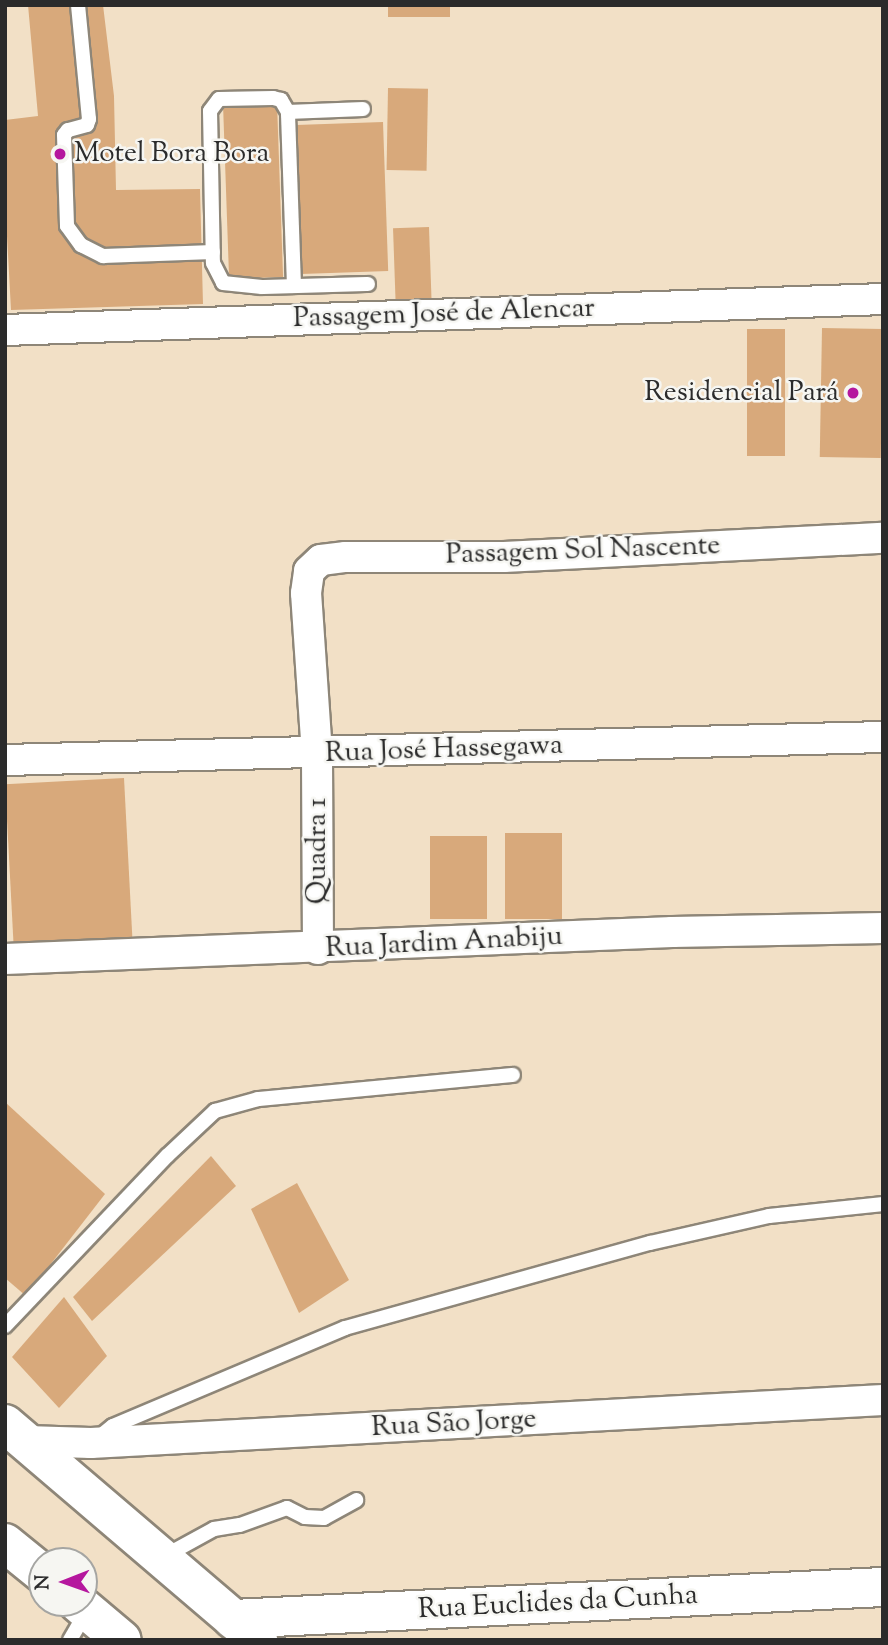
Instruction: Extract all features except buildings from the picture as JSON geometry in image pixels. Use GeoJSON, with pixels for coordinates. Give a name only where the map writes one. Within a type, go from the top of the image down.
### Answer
{"type":"FeatureCollection","features":[{"type":"Feature","properties":{"kind":"main road"},"geometry":{"type":"LineString","coordinates":[[15,1432],[246,1629]]}},
{"type":"Feature","properties":{"kind":"main road"},"geometry":{"type":"LineString","coordinates":[[5,1543],[28,1562]]}},
{"type":"Feature","properties":{"kind":"main road","name":"Rua Euclides da Cunha"},"geometry":{"type":"LineString","coordinates":[[246,1629],[883,1587]]}},
{"type":"Feature","properties":{"kind":"main road"},"geometry":{"type":"LineString","coordinates":[[79,1618],[122,1640]]}},
{"type":"Feature","properties":{"kind":"street","name":"Passagem José de Alencar"},"geometry":{"type":"LineString","coordinates":[[5,330],[883,299]]}},
{"type":"Feature","properties":{"kind":"street","name":"Passagem Sol Nascente"},"geometry":{"type":"LineString","coordinates":[[306,593],[309,571],[321,561],[346,557],[504,557],[883,538]]}},
{"type":"Feature","properties":{"kind":"street","name":"Quadra 1"},"geometry":{"type":"LineString","coordinates":[[306,593],[317,754],[318,949]]}},
{"type":"Feature","properties":{"kind":"street","name":"Rua José Hassegawa"},"geometry":{"type":"LineString","coordinates":[[5,760],[317,754],[883,737]]}},
{"type":"Feature","properties":{"kind":"street","name":"Rua Jardim Anabiju"},"geometry":{"type":"LineString","coordinates":[[5,960],[318,949],[671,932],[883,928]]}},
{"type":"Feature","properties":{"kind":"street","name":"Rua São Jorge"},"geometry":{"type":"LineString","coordinates":[[15,1432],[91,1444],[883,1400]]}},
{"type":"Feature","properties":{"kind":"lane"},"geometry":{"type":"LineString","coordinates":[[78,5],[89,119],[87,125],[68,130],[64,135],[67,226],[81,245],[103,256],[213,252]]}},
{"type":"Feature","properties":{"kind":"lane"},"geometry":{"type":"LineString","coordinates":[[294,286],[288,112],[281,100],[273,98],[219,99],[210,111],[213,252],[214,263],[223,283],[294,286],[368,284]]}},
{"type":"Feature","properties":{"kind":"lane"},"geometry":{"type":"LineString","coordinates":[[288,112],[363,109]]}},
{"type":"Feature","properties":{"kind":"lane"},"geometry":{"type":"LineString","coordinates":[[5,1326],[167,1156],[215,1111],[258,1099],[513,1075]]}},
{"type":"Feature","properties":{"kind":"lane"},"geometry":{"type":"LineString","coordinates":[[91,1444],[113,1426],[345,1328],[650,1243],[769,1216],[883,1204]]}},
{"type":"Feature","properties":{"kind":"lane"},"geometry":{"type":"LineString","coordinates":[[162,1558],[214,1529],[240,1525],[287,1508],[305,1517],[324,1518],[356,1500]]}},
{"type":"Feature","properties":{"kind":"place","name":"Motel Bora Bora"},"geometry":{"type":"Point","coordinates":[60,154]}},
{"type":"Feature","properties":{"kind":"place","name":"Residencial Pará"},"geometry":{"type":"Point","coordinates":[853,393]}}]}
